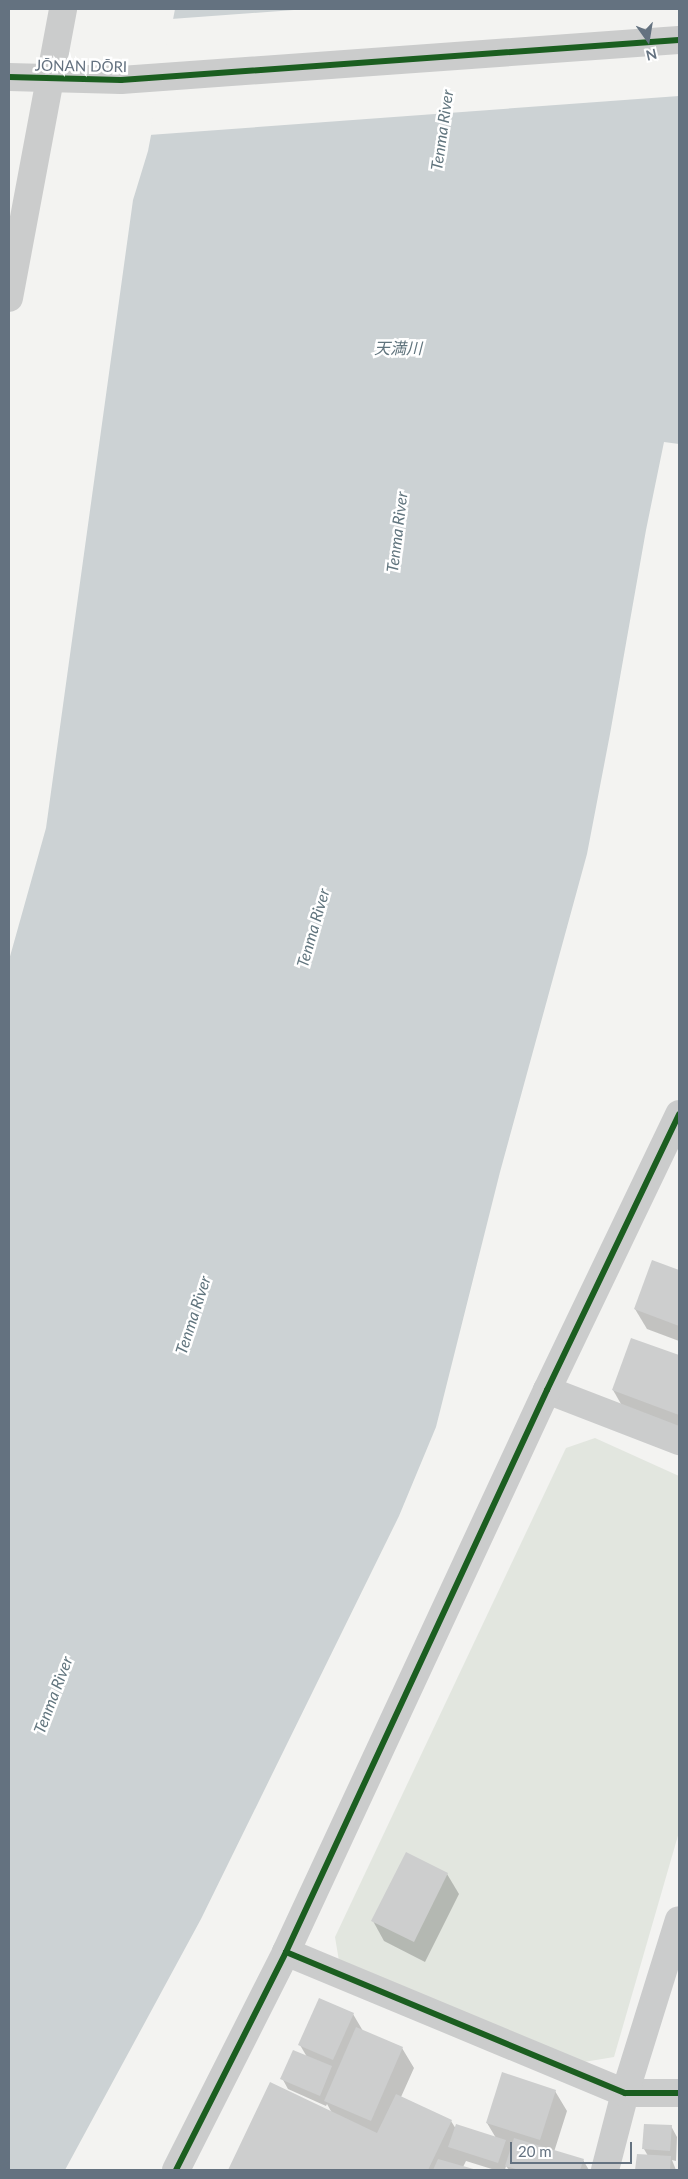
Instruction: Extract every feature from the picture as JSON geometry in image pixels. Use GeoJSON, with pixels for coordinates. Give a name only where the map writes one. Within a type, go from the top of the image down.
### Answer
{"type":"FeatureCollection","features":[{"type":"Feature","properties":{"kind":"street"},"geometry":{"type":"LineString","coordinates":[[9,298],[63,9]]}},
{"type":"Feature","properties":{"kind":"street","name":"JŌNAN DŌRI"},"geometry":{"type":"LineString","coordinates":[[9,77],[121,80],[679,40]]}},
{"type":"Feature","properties":{"kind":"street"},"geometry":{"type":"LineString","coordinates":[[176,2170],[286,1952],[547,1390],[679,1114]]}},
{"type":"Feature","properties":{"kind":"street"},"geometry":{"type":"LineString","coordinates":[[547,1390],[679,1441]]}},
{"type":"Feature","properties":{"kind":"street"},"geometry":{"type":"LineString","coordinates":[[605,2170],[625,2093],[679,1923]]}},
{"type":"Feature","properties":{"kind":"street"},"geometry":{"type":"LineString","coordinates":[[286,1952],[625,2093],[679,2093]]}},
{"type":"Feature","properties":{"kind":"shaded area"},"geometry":{"type":"Polygon","coordinates":[[[595,1438],[679,1476],[679,1832],[614,2057],[584,2062],[339,1961],[335,1937],[566,1448],[595,1438]]]}},
{"type":"Feature","properties":{"kind":"water","name":"天満川"},"geometry":{"type":"Polygon","coordinates":[[[175,9],[679,9],[679,444],[664,442],[646,530],[587,854],[500,1172],[436,1427],[399,1516],[201,1919],[65,2170],[9,2170],[9,960],[46,828],[133,200],[148,151],[175,9]]]}},
{"type":"Feature","properties":{"kind":"pier"},"geometry":{"type":"Polygon","coordinates":[[[307,9],[679,9],[679,96],[149,135],[171,19],[307,9]]]}},
{"type":"Feature","properties":{"kind":"building"},"geometry":{"type":"Polygon","coordinates":[[[652,1260],[679,1270],[679,1326],[634,1309],[652,1260]]]}},
{"type":"Feature","properties":{"kind":"building"},"geometry":{"type":"Polygon","coordinates":[[[631,1338],[679,1355],[679,1415],[612,1390],[631,1338]]]}},
{"type":"Feature","properties":{"kind":"building"},"geometry":{"type":"Polygon","coordinates":[[[406,1852],[448,1873],[414,1942],[371,1921],[406,1852]]]}},
{"type":"Feature","properties":{"kind":"building"},"geometry":{"type":"Polygon","coordinates":[[[319,1998],[354,2013],[333,2060],[298,2045],[319,1998]]]}},
{"type":"Feature","properties":{"kind":"building"},"geometry":{"type":"Polygon","coordinates":[[[356,2027],[403,2047],[371,2121],[324,2101],[356,2027]]]}},
{"type":"Feature","properties":{"kind":"building"},"geometry":{"type":"Polygon","coordinates":[[[293,2050],[332,2066],[320,2096],[280,2079],[293,2050]]]}},
{"type":"Feature","properties":{"kind":"building"},"geometry":{"type":"Polygon","coordinates":[[[502,2072],[556,2090],[540,2140],[486,2123],[502,2072]]]}},
{"type":"Feature","properties":{"kind":"building"},"geometry":{"type":"Polygon","coordinates":[[[270,2082],[377,2133],[396,2094],[452,2120],[428,2170],[228,2170],[270,2082]]]}},
{"type":"Feature","properties":{"kind":"building"},"geometry":{"type":"Polygon","coordinates":[[[456,2124],[506,2140],[498,2163],[448,2147],[456,2124]]]}},
{"type":"Feature","properties":{"kind":"building"},"geometry":{"type":"Polygon","coordinates":[[[644,2124],[672,2125],[670,2151],[642,2149],[644,2124]]]}},
{"type":"Feature","properties":{"kind":"building"},"geometry":{"type":"Polygon","coordinates":[[[514,2138],[584,2159],[580,2170],[519,2170],[505,2166],[514,2138]]]}},
{"type":"Feature","properties":{"kind":"building"},"geometry":{"type":"Polygon","coordinates":[[[637,2154],[671,2156],[670,2170],[635,2170],[637,2154]]]}},
{"type":"Feature","properties":{"kind":"building"},"geometry":{"type":"Polygon","coordinates":[[[438,2159],[477,2170],[433,2170],[438,2159]]]}},
{"type":"Feature","properties":{"kind":"cycle path"},"geometry":{"type":"LineString","coordinates":[[9,77],[121,80],[679,40]]}},
{"type":"Feature","properties":{"kind":"cycle path"},"geometry":{"type":"LineString","coordinates":[[176,2170],[286,1952],[547,1390],[679,1114]]}},
{"type":"Feature","properties":{"kind":"cycle path"},"geometry":{"type":"LineString","coordinates":[[286,1952],[625,2093],[679,2093]]}},
{"type":"Feature","properties":{"kind":"water label","name":"Tenma River"},"geometry":{"type":"Point","coordinates":[442,130]}},
{"type":"Feature","properties":{"kind":"water label","name":"Tenma River"},"geometry":{"type":"Point","coordinates":[397,532]}},
{"type":"Feature","properties":{"kind":"water label","name":"Tenma River"},"geometry":{"type":"Point","coordinates":[313,928]}},
{"type":"Feature","properties":{"kind":"water label","name":"Tenma River"},"geometry":{"type":"Point","coordinates":[193,1315]}},
{"type":"Feature","properties":{"kind":"water label","name":"Tenma River"},"geometry":{"type":"Point","coordinates":[53,1695]}}]}
